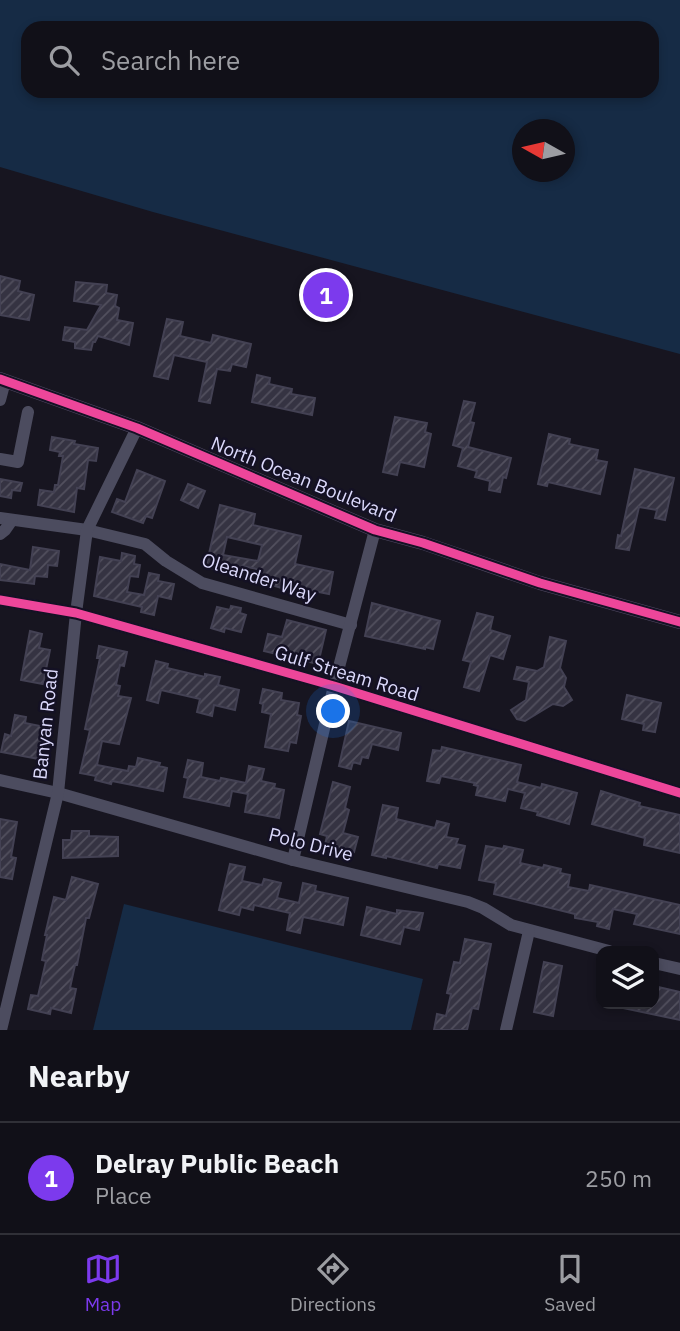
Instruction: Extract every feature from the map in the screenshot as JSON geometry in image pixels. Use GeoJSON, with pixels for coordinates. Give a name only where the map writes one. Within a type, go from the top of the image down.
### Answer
{"type":"FeatureCollection","features":[{"type":"Feature","properties":{"kind":"main road","name":"North Ocean Boulevard"},"geometry":{"type":"LineString","coordinates":[[3,380],[137,428],[375,530],[424,542],[565,590],[680,622]]}},
{"type":"Feature","properties":{"kind":"street"},"geometry":{"type":"LineString","coordinates":[[0,400],[3,380]]}},
{"type":"Feature","properties":{"kind":"street"},"geometry":{"type":"LineString","coordinates":[[0,458],[18,462],[28,412]]}},
{"type":"Feature","properties":{"kind":"street","name":"Banyan Road"},"geometry":{"type":"LineString","coordinates":[[1,1030],[58,793],[87,530],[137,428]]}},
{"type":"Feature","properties":{"kind":"street"},"geometry":{"type":"LineString","coordinates":[[0,534],[5,530],[6,519]]}},
{"type":"Feature","properties":{"kind":"street","name":"Oleander Way"},"geometry":{"type":"LineString","coordinates":[[6,519],[87,530],[145,544],[166,561],[202,583],[351,625]]}},
{"type":"Feature","properties":{"kind":"street"},"geometry":{"type":"LineString","coordinates":[[293,860],[334,686],[375,530]]}},
{"type":"Feature","properties":{"kind":"street","name":"Gulf Stream Road"},"geometry":{"type":"LineString","coordinates":[[0,600],[76,614],[334,686],[680,793]]}},
{"type":"Feature","properties":{"kind":"street","name":"Polo Drive"},"geometry":{"type":"LineString","coordinates":[[0,780],[58,793],[293,860],[468,902],[511,925],[596,948]]}},
{"type":"Feature","properties":{"kind":"street"},"geometry":{"type":"LineString","coordinates":[[506,1030],[529,931]]}},
{"type":"Feature","properties":{"kind":"street"},"geometry":{"type":"LineString","coordinates":[[659,963],[680,969]]}},
{"type":"Feature","properties":{"kind":"water"},"geometry":{"type":"Polygon","coordinates":[[[0,0],[680,0],[680,354],[153,212],[0,167],[0,0]]]}},
{"type":"Feature","properties":{"kind":"water"},"geometry":{"type":"Polygon","coordinates":[[[124,904],[423,979],[411,1030],[93,1030],[124,904]]]}},
{"type":"Feature","properties":{"kind":"building"},"geometry":{"type":"Polygon","coordinates":[[[0,276],[20,281],[18,291],[34,295],[29,320],[0,315],[0,276]]]}},
{"type":"Feature","properties":{"kind":"building"},"geometry":{"type":"Polygon","coordinates":[[[76,282],[107,285],[106,293],[117,295],[117,320],[133,323],[129,345],[98,336],[91,350],[75,348],[75,342],[63,340],[65,327],[87,330],[101,305],[74,301],[76,282]]]}},
{"type":"Feature","properties":{"kind":"building"},"geometry":{"type":"Polygon","coordinates":[[[167,319],[183,322],[180,336],[211,343],[213,335],[251,344],[246,367],[232,364],[230,371],[217,369],[210,403],[199,401],[207,362],[174,355],[168,379],[154,376],[167,319]]]}},
{"type":"Feature","properties":{"kind":"building"},"geometry":{"type":"Polygon","coordinates":[[[257,375],[270,378],[269,384],[292,389],[291,394],[315,398],[312,415],[252,402],[257,375]]]}},
{"type":"Feature","properties":{"kind":"building"},"geometry":{"type":"Polygon","coordinates":[[[464,401],[475,403],[470,422],[474,423],[468,447],[511,458],[500,492],[489,490],[490,481],[475,477],[477,471],[458,466],[463,448],[453,445],[464,401]]]}},
{"type":"Feature","properties":{"kind":"building"},"geometry":{"type":"Polygon","coordinates":[[[395,417],[427,423],[425,432],[431,434],[424,467],[400,462],[397,475],[383,472],[395,417]]]}},
{"type":"Feature","properties":{"kind":"building"},"geometry":{"type":"Polygon","coordinates":[[[549,434],[570,439],[569,444],[598,450],[596,460],[607,462],[600,494],[548,482],[547,486],[538,484],[549,434]]]}},
{"type":"Feature","properties":{"kind":"building"},"geometry":{"type":"Polygon","coordinates":[[[52,437],[98,448],[96,461],[88,460],[84,489],[77,488],[74,512],[38,505],[40,490],[54,492],[55,485],[58,485],[63,456],[59,456],[60,452],[50,450],[52,437]]]}},
{"type":"Feature","properties":{"kind":"building"},"geometry":{"type":"Polygon","coordinates":[[[635,469],[674,478],[665,520],[655,518],[657,510],[639,507],[629,550],[616,548],[618,535],[621,536],[635,469]]]}},
{"type":"Feature","properties":{"kind":"building"},"geometry":{"type":"Polygon","coordinates":[[[137,470],[165,481],[152,518],[146,516],[143,523],[112,512],[117,499],[125,502],[137,470]]]}},
{"type":"Feature","properties":{"kind":"building"},"geometry":{"type":"Polygon","coordinates":[[[0,479],[22,483],[20,491],[12,490],[11,498],[0,496],[0,479]]]}},
{"type":"Feature","properties":{"kind":"building"},"geometry":{"type":"Polygon","coordinates":[[[188,484],[205,491],[198,508],[181,500],[188,484]]]}},
{"type":"Feature","properties":{"kind":"building"},"geometry":{"type":"Polygon","coordinates":[[[220,505],[255,514],[253,525],[301,536],[295,564],[333,572],[329,594],[289,586],[288,590],[260,581],[262,570],[242,566],[241,575],[206,567],[220,505]],[[227,537],[223,555],[258,561],[262,545],[227,537]]]}},
{"type":"Feature","properties":{"kind":"building"},"geometry":{"type":"Polygon","coordinates":[[[33,547],[59,551],[57,566],[48,565],[47,577],[35,576],[34,584],[0,580],[0,564],[30,570],[33,547]]]}},
{"type":"Feature","properties":{"kind":"building"},"geometry":{"type":"Polygon","coordinates":[[[122,553],[135,556],[134,564],[140,565],[138,577],[130,576],[127,592],[144,595],[149,573],[159,575],[158,581],[174,584],[171,599],[158,596],[154,615],[141,612],[142,607],[94,596],[100,557],[121,561],[122,553]]]}},
{"type":"Feature","properties":{"kind":"building"},"geometry":{"type":"Polygon","coordinates":[[[372,603],[440,621],[433,649],[365,636],[372,603]]]}},
{"type":"Feature","properties":{"kind":"building"},"geometry":{"type":"Polygon","coordinates":[[[231,606],[241,608],[240,613],[246,615],[241,632],[225,628],[224,632],[211,628],[217,607],[230,610],[231,606]]]}},
{"type":"Feature","properties":{"kind":"building"},"geometry":{"type":"Polygon","coordinates":[[[477,613],[493,617],[490,630],[510,636],[503,659],[490,655],[479,691],[464,687],[471,662],[463,660],[477,613]]]}},
{"type":"Feature","properties":{"kind":"building"},"geometry":{"type":"Polygon","coordinates":[[[287,620],[326,630],[318,664],[264,651],[268,634],[282,637],[287,620]]]}},
{"type":"Feature","properties":{"kind":"building"},"geometry":{"type":"Polygon","coordinates":[[[30,631],[42,634],[39,648],[50,650],[43,684],[21,680],[30,631]]]}},
{"type":"Feature","properties":{"kind":"building"},"geometry":{"type":"Polygon","coordinates":[[[550,637],[566,641],[560,668],[566,678],[564,687],[572,700],[563,706],[553,704],[525,721],[517,719],[511,710],[526,700],[529,682],[514,679],[517,667],[537,671],[544,667],[550,637]]]}},
{"type":"Feature","properties":{"kind":"building"},"geometry":{"type":"Polygon","coordinates":[[[99,646],[127,652],[124,666],[120,665],[116,685],[120,686],[118,696],[131,698],[119,744],[102,741],[97,765],[128,771],[129,766],[136,767],[138,758],[160,763],[159,766],[167,768],[163,791],[112,781],[111,784],[95,780],[96,776],[80,773],[90,730],[85,729],[100,658],[97,658],[99,646]]]}},
{"type":"Feature","properties":{"kind":"building"},"geometry":{"type":"Polygon","coordinates":[[[156,661],[168,664],[167,668],[205,677],[205,674],[220,677],[218,685],[239,690],[235,710],[214,705],[212,716],[197,712],[200,699],[161,690],[158,703],[147,700],[156,661]]]}},
{"type":"Feature","properties":{"kind":"building"},"geometry":{"type":"Polygon","coordinates":[[[263,689],[282,693],[281,700],[299,703],[297,715],[301,716],[296,743],[290,742],[288,751],[265,747],[271,714],[262,712],[263,704],[260,703],[263,689]]]}},
{"type":"Feature","properties":{"kind":"building"},"geometry":{"type":"Polygon","coordinates":[[[627,695],[661,703],[655,732],[643,730],[644,724],[622,719],[627,695]]]}},
{"type":"Feature","properties":{"kind":"building"},"geometry":{"type":"Polygon","coordinates":[[[15,715],[26,717],[25,723],[45,727],[39,759],[1,752],[5,734],[11,736],[15,715]]]}},
{"type":"Feature","properties":{"kind":"building"},"geometry":{"type":"Polygon","coordinates":[[[349,721],[401,733],[398,750],[372,744],[368,758],[362,757],[360,764],[353,762],[351,769],[339,766],[349,721]]]}},
{"type":"Feature","properties":{"kind":"building"},"geometry":{"type":"Polygon","coordinates":[[[442,747],[521,765],[517,782],[541,788],[542,784],[577,793],[569,824],[521,808],[525,793],[508,789],[505,801],[476,795],[478,786],[474,785],[475,783],[441,776],[439,783],[427,781],[433,750],[441,751],[442,747]]]}},
{"type":"Feature","properties":{"kind":"building"},"geometry":{"type":"Polygon","coordinates":[[[188,760],[203,763],[201,777],[220,781],[221,778],[246,783],[249,766],[264,769],[261,781],[275,784],[274,788],[284,790],[279,818],[245,812],[248,794],[232,791],[229,806],[184,797],[188,778],[184,777],[188,760]]]}},
{"type":"Feature","properties":{"kind":"building"},"geometry":{"type":"Polygon","coordinates":[[[333,782],[350,787],[345,808],[349,810],[343,833],[358,837],[354,852],[325,845],[327,836],[320,834],[333,782]]]}},
{"type":"Feature","properties":{"kind":"building"},"geometry":{"type":"Polygon","coordinates":[[[601,791],[640,803],[639,806],[680,815],[680,853],[644,845],[645,838],[592,824],[601,791]]]}},
{"type":"Feature","properties":{"kind":"building"},"geometry":{"type":"Polygon","coordinates":[[[383,805],[398,808],[396,819],[435,828],[437,821],[449,824],[446,837],[458,839],[456,844],[465,846],[460,868],[438,864],[437,868],[372,855],[383,805]]]}},
{"type":"Feature","properties":{"kind":"building"},"geometry":{"type":"Polygon","coordinates":[[[0,819],[17,822],[11,857],[16,858],[12,879],[0,877],[0,819]]]}},
{"type":"Feature","properties":{"kind":"building"},"geometry":{"type":"Polygon","coordinates":[[[72,831],[89,831],[89,836],[118,837],[118,856],[63,858],[63,840],[71,840],[72,831]]]}},
{"type":"Feature","properties":{"kind":"building"},"geometry":{"type":"Polygon","coordinates":[[[486,846],[523,850],[520,863],[561,869],[560,873],[570,875],[568,887],[589,891],[590,885],[680,905],[680,934],[634,924],[637,914],[613,909],[609,929],[597,926],[598,922],[575,918],[575,914],[494,894],[496,883],[479,880],[486,846]]]}},
{"type":"Feature","properties":{"kind":"building"},"geometry":{"type":"Polygon","coordinates":[[[230,864],[245,867],[242,881],[262,885],[264,879],[281,883],[277,898],[299,903],[303,883],[316,886],[315,891],[348,898],[343,925],[303,917],[300,933],[287,930],[290,913],[254,905],[253,910],[241,907],[239,915],[219,910],[230,864]]]}},
{"type":"Feature","properties":{"kind":"building"},"geometry":{"type":"Polygon","coordinates":[[[72,877],[98,884],[89,918],[86,918],[70,988],[76,989],[71,1013],[51,1008],[50,1014],[28,1009],[31,995],[38,996],[46,961],[42,960],[45,935],[54,897],[66,900],[72,877]]]}},
{"type":"Feature","properties":{"kind":"building"},"geometry":{"type":"Polygon","coordinates":[[[367,907],[397,914],[397,910],[423,913],[419,930],[404,927],[400,944],[361,935],[367,907]]]}},
{"type":"Feature","properties":{"kind":"building"},"geometry":{"type":"Polygon","coordinates":[[[465,939],[491,944],[478,1009],[472,1008],[467,1030],[434,1030],[437,1014],[446,1016],[451,994],[447,993],[454,962],[460,963],[465,939]]]}},
{"type":"Feature","properties":{"kind":"building"},"geometry":{"type":"Polygon","coordinates":[[[544,962],[562,966],[553,1016],[534,1012],[544,962]]]}},
{"type":"Feature","properties":{"kind":"building"},"geometry":{"type":"Polygon","coordinates":[[[659,987],[680,992],[680,1020],[628,1009],[659,1009],[659,987]]]}},
{"type":"Feature","properties":{"kind":"cycle path"},"geometry":{"type":"LineString","coordinates":[[0,379],[137,428],[375,530],[423,543],[540,583],[680,622]]}},
{"type":"Feature","properties":{"kind":"cycle path"},"geometry":{"type":"LineString","coordinates":[[0,600],[76,613],[334,686],[680,793]]}},
{"type":"Feature","properties":{"kind":"place","name":"Delray Public Beach"},"geometry":{"type":"Point","coordinates":[326,295]}}]}
